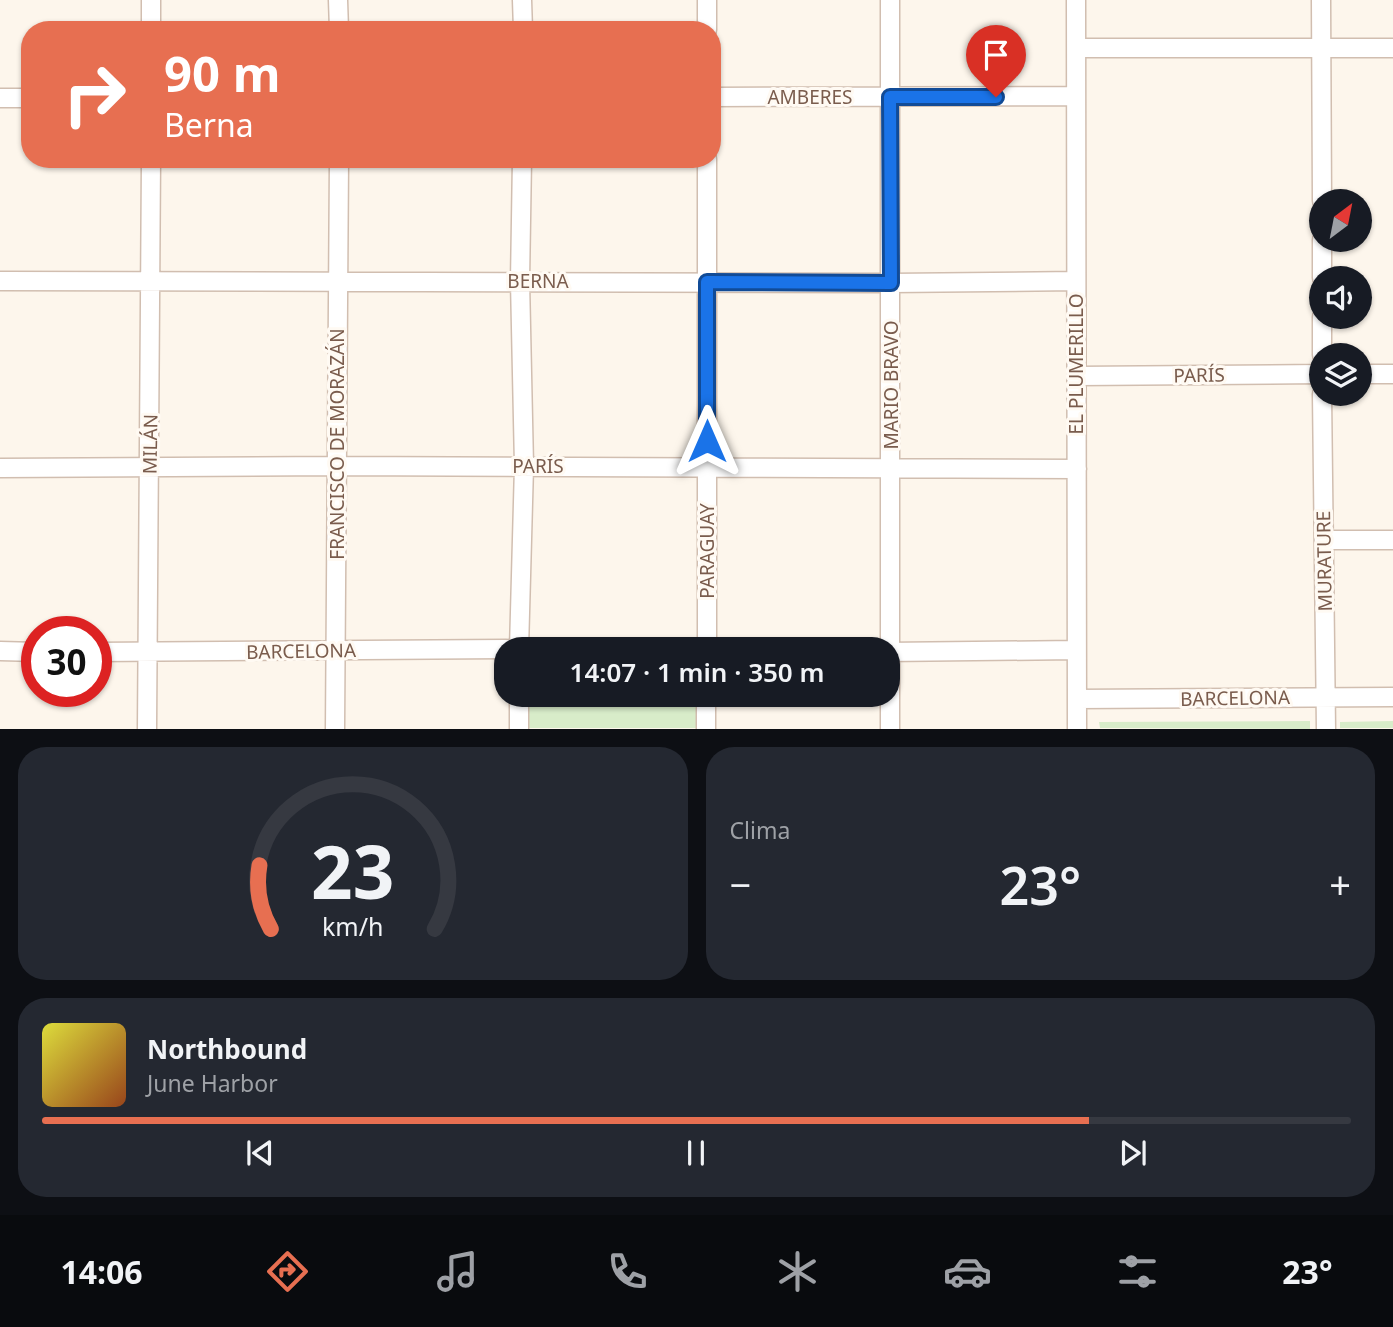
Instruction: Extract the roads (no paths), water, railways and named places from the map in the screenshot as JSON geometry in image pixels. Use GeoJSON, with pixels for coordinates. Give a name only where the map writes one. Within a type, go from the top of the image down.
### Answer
{"type":"FeatureCollection","features":[{"type":"Feature","properties":{"kind":"street"},"geometry":{"type":"LineString","coordinates":[[151,0],[151,21]]}},
{"type":"Feature","properties":{"kind":"street"},"geometry":{"type":"LineString","coordinates":[[338,0],[339,21]]}},
{"type":"Feature","properties":{"kind":"street"},"geometry":{"type":"LineString","coordinates":[[523,0],[523,21]]}},
{"type":"Feature","properties":{"kind":"street"},"geometry":{"type":"LineString","coordinates":[[707,21],[708,0]]}},
{"type":"Feature","properties":{"kind":"street","name":"MARIO BRAVO"},"geometry":{"type":"LineString","coordinates":[[889,637],[890,0]]}},
{"type":"Feature","properties":{"kind":"street","name":"EL PLUMERILLO"},"geometry":{"type":"LineString","coordinates":[[1076,0],[1077,729]]}},
{"type":"Feature","properties":{"kind":"street"},"geometry":{"type":"LineString","coordinates":[[1321,0],[1322,189]]}},
{"type":"Feature","properties":{"kind":"street"},"geometry":{"type":"LineString","coordinates":[[1077,48],[1393,48]]}},
{"type":"Feature","properties":{"kind":"street","name":"AMBERES"},"geometry":{"type":"LineString","coordinates":[[721,97],[1076,96]]}},
{"type":"Feature","properties":{"kind":"street"},"geometry":{"type":"LineString","coordinates":[[0,98],[21,98]]}},
{"type":"Feature","properties":{"kind":"street","name":"MILÁN"},"geometry":{"type":"LineString","coordinates":[[147,729],[151,168]]}},
{"type":"Feature","properties":{"kind":"street","name":"FRANCISCO DE MORAZÁN"},"geometry":{"type":"LineString","coordinates":[[335,729],[339,168]]}},
{"type":"Feature","properties":{"kind":"street"},"geometry":{"type":"LineString","coordinates":[[519,637],[524,466],[520,281],[522,168]]}},
{"type":"Feature","properties":{"kind":"street","name":"PARAGUAY"},"geometry":{"type":"LineString","coordinates":[[707,168],[707,637]]}},
{"type":"Feature","properties":{"kind":"street","name":"BERNA"},"geometry":{"type":"LineString","coordinates":[[0,281],[1076,281]]}},
{"type":"Feature","properties":{"kind":"street","name":"PARÍS"},"geometry":{"type":"LineString","coordinates":[[1077,376],[1309,374]]}},
{"type":"Feature","properties":{"kind":"street"},"geometry":{"type":"LineString","coordinates":[[1372,374],[1393,374]]}},
{"type":"Feature","properties":{"kind":"street","name":"MURATURE"},"geometry":{"type":"LineString","coordinates":[[1322,406],[1326,729]]}},
{"type":"Feature","properties":{"kind":"street","name":"PARÍS"},"geometry":{"type":"LineString","coordinates":[[0,468],[524,466],[1077,469]]}},
{"type":"Feature","properties":{"kind":"street"},"geometry":{"type":"LineString","coordinates":[[1324,540],[1393,540]]}},
{"type":"Feature","properties":{"kind":"street","name":"BARCELONA"},"geometry":{"type":"LineString","coordinates":[[112,652],[494,649]]}},
{"type":"Feature","properties":{"kind":"street"},"geometry":{"type":"LineString","coordinates":[[900,652],[1076,650]]}},
{"type":"Feature","properties":{"kind":"street"},"geometry":{"type":"LineString","coordinates":[[0,651],[21,652]]}},
{"type":"Feature","properties":{"kind":"street","name":"BARCELONA"},"geometry":{"type":"LineString","coordinates":[[1077,699],[1393,697]]}},
{"type":"Feature","properties":{"kind":"street"},"geometry":{"type":"LineString","coordinates":[[519,707],[519,729]]}},
{"type":"Feature","properties":{"kind":"street"},"geometry":{"type":"LineString","coordinates":[[706,707],[706,729]]}},
{"type":"Feature","properties":{"kind":"street","name":"MARIO BRAVO"},"geometry":{"type":"LineString","coordinates":[[890,707],[890,729]]}}]}
